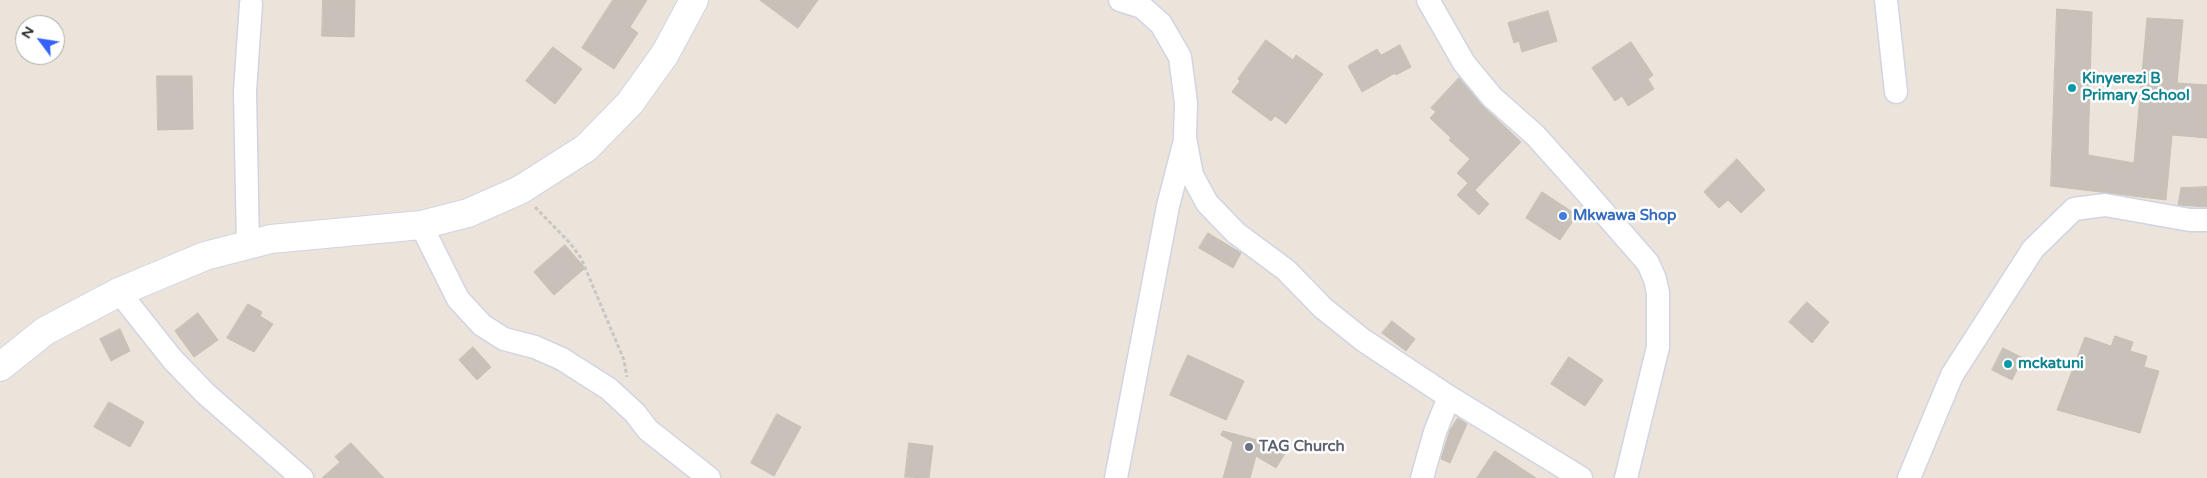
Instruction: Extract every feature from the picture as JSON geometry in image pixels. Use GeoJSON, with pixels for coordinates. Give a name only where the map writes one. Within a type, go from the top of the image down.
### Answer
{"type":"FeatureCollection","features":[{"type":"Feature","properties":{"kind":"street"},"geometry":{"type":"LineString","coordinates":[[0,367],[45,331],[119,292],[205,256],[271,239],[421,225],[468,213],[520,190],[586,148],[630,104],[665,54],[694,0]]}},
{"type":"Feature","properties":{"kind":"street"},"geometry":{"type":"LineString","coordinates":[[1120,0],[1150,4],[1180,57],[1186,103],[1186,138],[1192,175],[1207,203],[1236,233],[1286,270],[1324,308],[1363,340],[1449,397],[1581,478]]}},
{"type":"Feature","properties":{"kind":"street"},"geometry":{"type":"LineString","coordinates":[[1428,0],[1464,63],[1492,97],[1535,135],[1579,184],[1648,263],[1655,279],[1658,302],[1658,347],[1626,478]]}},
{"type":"Feature","properties":{"kind":"street"},"geometry":{"type":"LineString","coordinates":[[1886,0],[1896,92]]}},
{"type":"Feature","properties":{"kind":"street"},"geometry":{"type":"LineString","coordinates":[[248,246],[245,91],[251,4]]}},
{"type":"Feature","properties":{"kind":"street"},"geometry":{"type":"LineString","coordinates":[[1116,478],[1168,206],[1186,138]]}},
{"type":"Feature","properties":{"kind":"street"},"geometry":{"type":"LineString","coordinates":[[1909,478],[1952,375],[2033,249],[2074,209],[2105,205],[2190,220],[2207,220]]}},
{"type":"Feature","properties":{"kind":"street"},"geometry":{"type":"LineString","coordinates":[[421,225],[458,299],[482,325],[504,339],[534,347],[562,359],[610,389],[635,413],[648,430],[709,478]]}},
{"type":"Feature","properties":{"kind":"street"},"geometry":{"type":"LineString","coordinates":[[119,292],[173,360],[206,394],[302,478]]}},
{"type":"Feature","properties":{"kind":"street"},"geometry":{"type":"LineString","coordinates":[[1422,478],[1435,432],[1449,397]]}},
{"type":"Feature","properties":{"kind":"path"},"geometry":{"type":"LineString","coordinates":[[520,190],[570,243],[581,258],[624,360],[635,413]]}},
{"type":"Feature","properties":{"kind":"building"},"geometry":{"type":"Polygon","coordinates":[[[323,0],[355,0],[354,37],[322,36],[323,0]]]}},
{"type":"Feature","properties":{"kind":"building"},"geometry":{"type":"Polygon","coordinates":[[[613,0],[647,0],[630,27],[638,33],[614,69],[582,48],[613,0]]]}},
{"type":"Feature","properties":{"kind":"building"},"geometry":{"type":"Polygon","coordinates":[[[760,0],[818,0],[798,28],[760,0]]]}},
{"type":"Feature","properties":{"kind":"building","name":"Kinyerezi B Primary School"},"geometry":{"type":"Polygon","coordinates":[[[2057,9],[2092,12],[2088,155],[2134,163],[2147,18],[2183,20],[2177,83],[2207,85],[2207,138],[2172,135],[2166,200],[2051,186],[2057,9]]]}},
{"type":"Feature","properties":{"kind":"building"},"geometry":{"type":"Polygon","coordinates":[[[1548,11],[1557,41],[1522,52],[1519,41],[1514,43],[1508,23],[1548,11]]]}},
{"type":"Feature","properties":{"kind":"building"},"geometry":{"type":"Polygon","coordinates":[[[1266,40],[1293,60],[1296,55],[1323,74],[1286,124],[1275,116],[1271,121],[1232,92],[1240,81],[1238,79],[1266,40]]]}},
{"type":"Feature","properties":{"kind":"building"},"geometry":{"type":"Polygon","coordinates":[[[1631,42],[1653,75],[1648,79],[1654,89],[1628,106],[1622,96],[1615,101],[1592,68],[1631,42]]]}},
{"type":"Feature","properties":{"kind":"building"},"geometry":{"type":"Polygon","coordinates":[[[1400,45],[1411,67],[1396,75],[1395,73],[1362,92],[1348,66],[1377,49],[1381,55],[1400,45]]]}},
{"type":"Feature","properties":{"kind":"building"},"geometry":{"type":"Polygon","coordinates":[[[553,47],[582,69],[555,104],[526,81],[553,47]]]}},
{"type":"Feature","properties":{"kind":"building"},"geometry":{"type":"Polygon","coordinates":[[[157,76],[192,76],[193,129],[158,130],[157,76]]]}},
{"type":"Feature","properties":{"kind":"building"},"geometry":{"type":"Polygon","coordinates":[[[1459,78],[1482,105],[1521,142],[1475,190],[1489,204],[1479,215],[1457,195],[1468,183],[1457,173],[1470,159],[1449,140],[1451,138],[1430,118],[1436,112],[1431,108],[1459,78]]]}},
{"type":"Feature","properties":{"kind":"building"},"geometry":{"type":"Polygon","coordinates":[[[1737,159],[1765,190],[1741,213],[1728,200],[1719,208],[1704,192],[1737,159]]]}},
{"type":"Feature","properties":{"kind":"building"},"geometry":{"type":"Polygon","coordinates":[[[2207,187],[2207,207],[2178,205],[2181,188],[2207,187]]]}},
{"type":"Feature","properties":{"kind":"building"},"geometry":{"type":"Polygon","coordinates":[[[1542,192],[1577,215],[1560,240],[1526,218],[1542,192]]]}},
{"type":"Feature","properties":{"kind":"building"},"geometry":{"type":"Polygon","coordinates":[[[1208,233],[1241,253],[1233,268],[1199,248],[1208,233]]]}},
{"type":"Feature","properties":{"kind":"building"},"geometry":{"type":"Polygon","coordinates":[[[565,245],[585,268],[554,295],[534,272],[565,245]]]}},
{"type":"Feature","properties":{"kind":"building"},"geometry":{"type":"Polygon","coordinates":[[[1807,302],[1829,322],[1812,343],[1789,322],[1807,302]]]}},
{"type":"Feature","properties":{"kind":"building"},"geometry":{"type":"Polygon","coordinates":[[[248,304],[262,312],[260,316],[273,324],[254,352],[227,338],[248,304]]]}},
{"type":"Feature","properties":{"kind":"building"},"geometry":{"type":"Polygon","coordinates":[[[198,313],[218,340],[194,357],[175,331],[198,313]]]}},
{"type":"Feature","properties":{"kind":"building"},"geometry":{"type":"Polygon","coordinates":[[[1392,321],[1415,339],[1406,351],[1382,333],[1392,321]]]}},
{"type":"Feature","properties":{"kind":"building"},"geometry":{"type":"Polygon","coordinates":[[[120,329],[130,351],[111,361],[100,339],[120,329]]]}},
{"type":"Feature","properties":{"kind":"building"},"geometry":{"type":"Polygon","coordinates":[[[2115,336],[2133,342],[2130,351],[2147,356],[2144,367],[2159,371],[2140,433],[2057,410],[2085,337],[2111,346],[2115,336]]]}},
{"type":"Feature","properties":{"kind":"building"},"geometry":{"type":"Polygon","coordinates":[[[473,347],[491,367],[477,380],[459,360],[473,347]]]}},
{"type":"Feature","properties":{"kind":"building","name":"mckatuni"},"geometry":{"type":"Polygon","coordinates":[[[2003,348],[2023,358],[2012,380],[1992,370],[2003,348]]]}},
{"type":"Feature","properties":{"kind":"building"},"geometry":{"type":"Polygon","coordinates":[[[1188,355],[1244,381],[1226,420],[1170,395],[1188,355]]]}},
{"type":"Feature","properties":{"kind":"building"},"geometry":{"type":"Polygon","coordinates":[[[1569,357],[1603,380],[1585,406],[1551,384],[1569,357]]]}},
{"type":"Feature","properties":{"kind":"building"},"geometry":{"type":"Polygon","coordinates":[[[109,402],[144,422],[130,447],[94,427],[109,402]]]}},
{"type":"Feature","properties":{"kind":"building"},"geometry":{"type":"Polygon","coordinates":[[[777,414],[801,427],[774,476],[751,463],[777,414]]]}},
{"type":"Feature","properties":{"kind":"building"},"geometry":{"type":"Polygon","coordinates":[[[1458,418],[1467,424],[1450,463],[1441,459],[1450,430],[1458,418]]]}},
{"type":"Feature","properties":{"kind":"building"},"geometry":{"type":"Polygon","coordinates":[[[1223,431],[1273,444],[1286,452],[1276,468],[1256,456],[1250,478],[1223,478],[1233,442],[1221,435],[1223,431]]]}},
{"type":"Feature","properties":{"kind":"building"},"geometry":{"type":"Polygon","coordinates":[[[351,443],[384,478],[322,478],[340,462],[335,457],[351,443]]]}},
{"type":"Feature","properties":{"kind":"building"},"geometry":{"type":"Polygon","coordinates":[[[909,443],[933,446],[929,478],[905,477],[909,443]]]}},
{"type":"Feature","properties":{"kind":"building"},"geometry":{"type":"Polygon","coordinates":[[[1495,451],[1536,478],[1477,478],[1495,451]]]}},
{"type":"Feature","properties":{"kind":"place","name":"Kinyerezi B Primary School"},"geometry":{"type":"Point","coordinates":[2072,88]}},
{"type":"Feature","properties":{"kind":"place","name":"Mkwawa Shop"},"geometry":{"type":"Point","coordinates":[1563,216]}},
{"type":"Feature","properties":{"kind":"place","name":"mckatuni"},"geometry":{"type":"Point","coordinates":[2008,364]}},
{"type":"Feature","properties":{"kind":"place","name":"TAG Church"},"geometry":{"type":"Point","coordinates":[1249,447]}}]}
